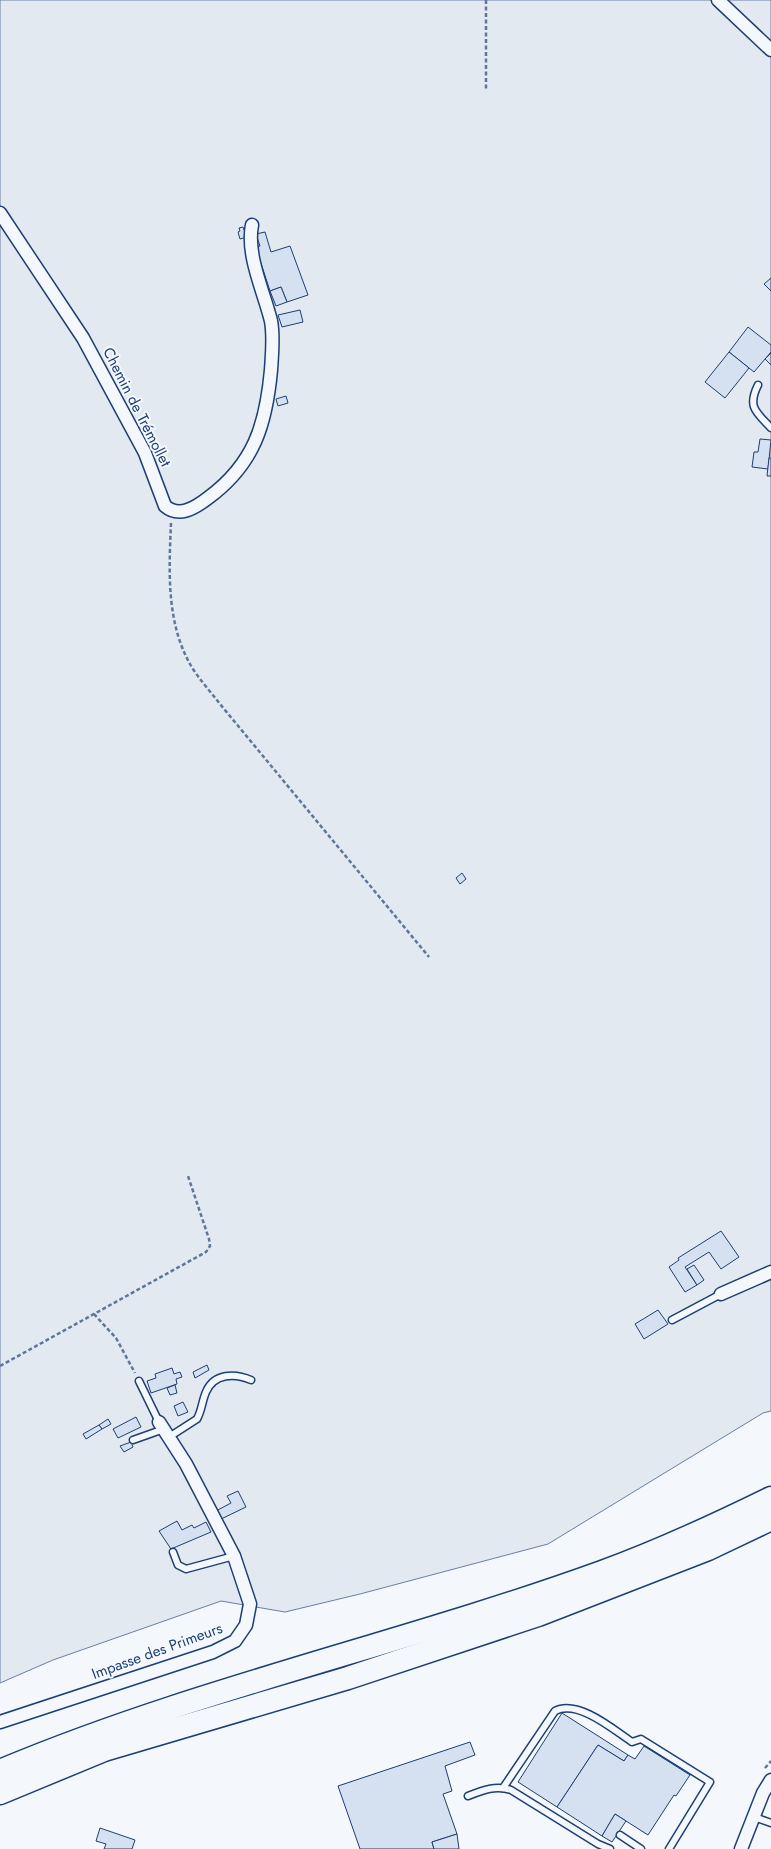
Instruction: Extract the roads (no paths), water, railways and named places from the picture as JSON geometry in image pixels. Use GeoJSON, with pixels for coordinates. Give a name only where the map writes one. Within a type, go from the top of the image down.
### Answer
{"type":"FeatureCollection","features":[{"type":"Feature","properties":{"kind":"highway"},"geometry":{"type":"LineString","coordinates":[[0,1771],[88,1736],[166,1709],[426,1630],[604,1571],[666,1547],[771,1498]]}},
{"type":"Feature","properties":{"kind":"highway"},"geometry":{"type":"LineString","coordinates":[[0,1793],[104,1750],[348,1678],[538,1615],[708,1550],[771,1519]]}},
{"type":"Feature","properties":{"kind":"street"},"geometry":{"type":"LineString","coordinates":[[718,0],[771,50]]}},
{"type":"Feature","properties":{"kind":"street","name":"Chemin de Trémollet"},"geometry":{"type":"LineString","coordinates":[[0,213],[83,338],[145,453],[165,506],[171,512],[191,509],[209,498],[230,478],[249,456],[258,438],[263,421],[269,393],[273,336],[255,265],[251,238],[252,225]]}},
{"type":"Feature","properties":{"kind":"street"},"geometry":{"type":"LineString","coordinates":[[721,1294],[771,1272]]}},
{"type":"Feature","properties":{"kind":"street","name":"Impasse des Primeurs"},"geometry":{"type":"LineString","coordinates":[[0,1722],[214,1652],[235,1641],[246,1625],[250,1604],[234,1556],[186,1464],[164,1429]]}},
{"type":"Feature","properties":{"kind":"street"},"geometry":{"type":"LineString","coordinates":[[741,1849],[771,1780]]}},
{"type":"Feature","properties":{"kind":"lane"},"geometry":{"type":"LineString","coordinates":[[758,385],[752,396],[753,405],[771,428]]}},
{"type":"Feature","properties":{"kind":"lane"},"geometry":{"type":"LineString","coordinates":[[672,1320],[721,1294]]}},
{"type":"Feature","properties":{"kind":"lane"},"geometry":{"type":"LineString","coordinates":[[133,1440],[197,1419],[205,1393],[212,1382],[233,1374],[251,1380]]}},
{"type":"Feature","properties":{"kind":"lane"},"geometry":{"type":"LineString","coordinates":[[139,1381],[164,1429]]}},
{"type":"Feature","properties":{"kind":"lane"},"geometry":{"type":"LineString","coordinates":[[173,1552],[178,1565],[186,1569],[234,1556]]}},
{"type":"Feature","properties":{"kind":"lane"},"geometry":{"type":"LineString","coordinates":[[504,1788],[555,1711],[567,1707],[589,1714],[632,1742],[641,1739],[710,1782],[669,1849]]}},
{"type":"Feature","properties":{"kind":"lane"},"geometry":{"type":"LineString","coordinates":[[468,1796],[484,1790],[504,1788],[511,1790],[598,1844],[610,1849]]}},
{"type":"Feature","properties":{"kind":"lane"},"geometry":{"type":"LineString","coordinates":[[754,1817],[771,1823]]}},
{"type":"Feature","properties":{"kind":"lane"},"geometry":{"type":"LineString","coordinates":[[620,1835],[641,1849]]}}]}
